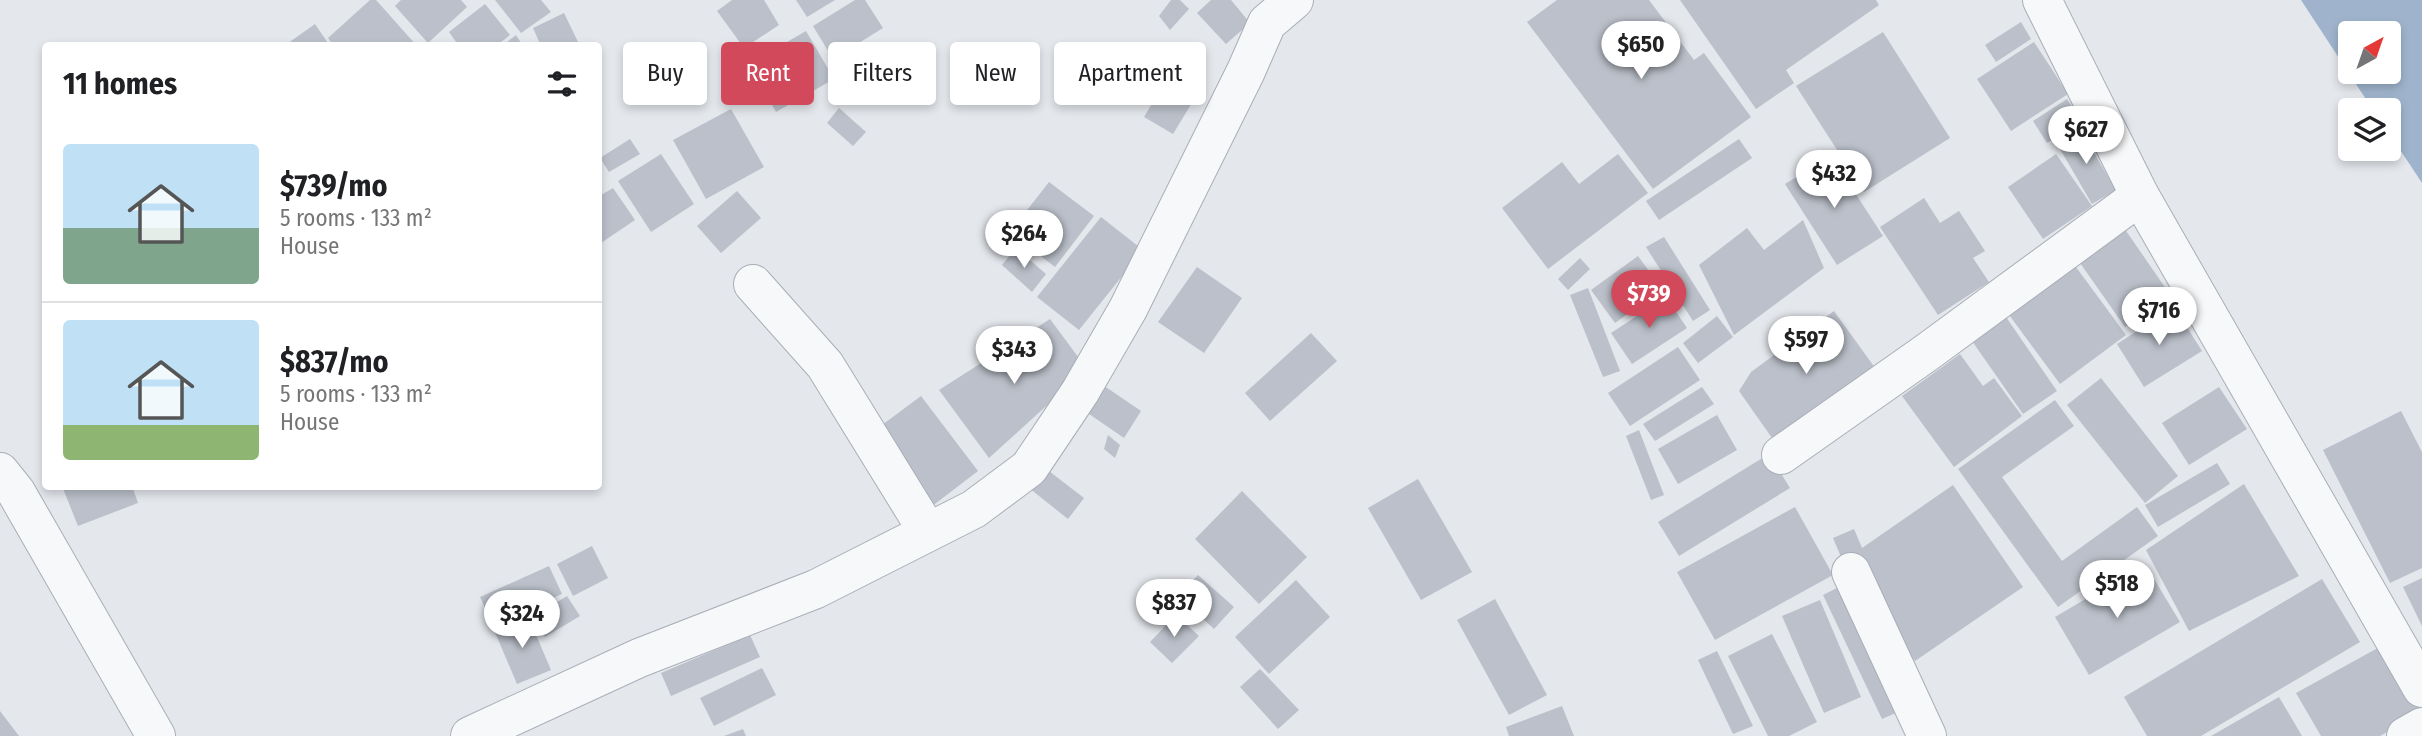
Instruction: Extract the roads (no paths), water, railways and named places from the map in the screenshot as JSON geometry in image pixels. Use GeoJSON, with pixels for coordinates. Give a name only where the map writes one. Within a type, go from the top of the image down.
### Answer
{"type":"FeatureCollection","features":[{"type":"Feature","properties":{"kind":"street"},"geometry":{"type":"LineString","coordinates":[[470,736],[639,658],[816,589],[974,509],[1029,468],[1080,392],[1128,309],[1267,23],[1294,0]]}},
{"type":"Feature","properties":{"kind":"street"},"geometry":{"type":"LineString","coordinates":[[2042,0],[2140,196],[2422,688]]}},
{"type":"Feature","properties":{"kind":"street"},"geometry":{"type":"LineString","coordinates":[[1781,455],[1926,353],[2140,196]]}},
{"type":"Feature","properties":{"kind":"street"},"geometry":{"type":"LineString","coordinates":[[753,284],[825,365],[928,532]]}},
{"type":"Feature","properties":{"kind":"street"},"geometry":{"type":"LineString","coordinates":[[0,472],[16,492],[156,736]]}},
{"type":"Feature","properties":{"kind":"street"},"geometry":{"type":"LineString","coordinates":[[1851,572],[1927,736]]}},
{"type":"Feature","properties":{"kind":"street"},"geometry":{"type":"LineString","coordinates":[[2406,736],[2422,727]]}},
{"type":"Feature","properties":{"kind":"water"},"geometry":{"type":"Polygon","coordinates":[[[2301,0],[2422,0],[2422,183],[2401,151],[2401,98],[2365,98],[2356,84],[2401,84],[2401,21],[2338,21],[2338,57],[2301,0]]]}}]}
